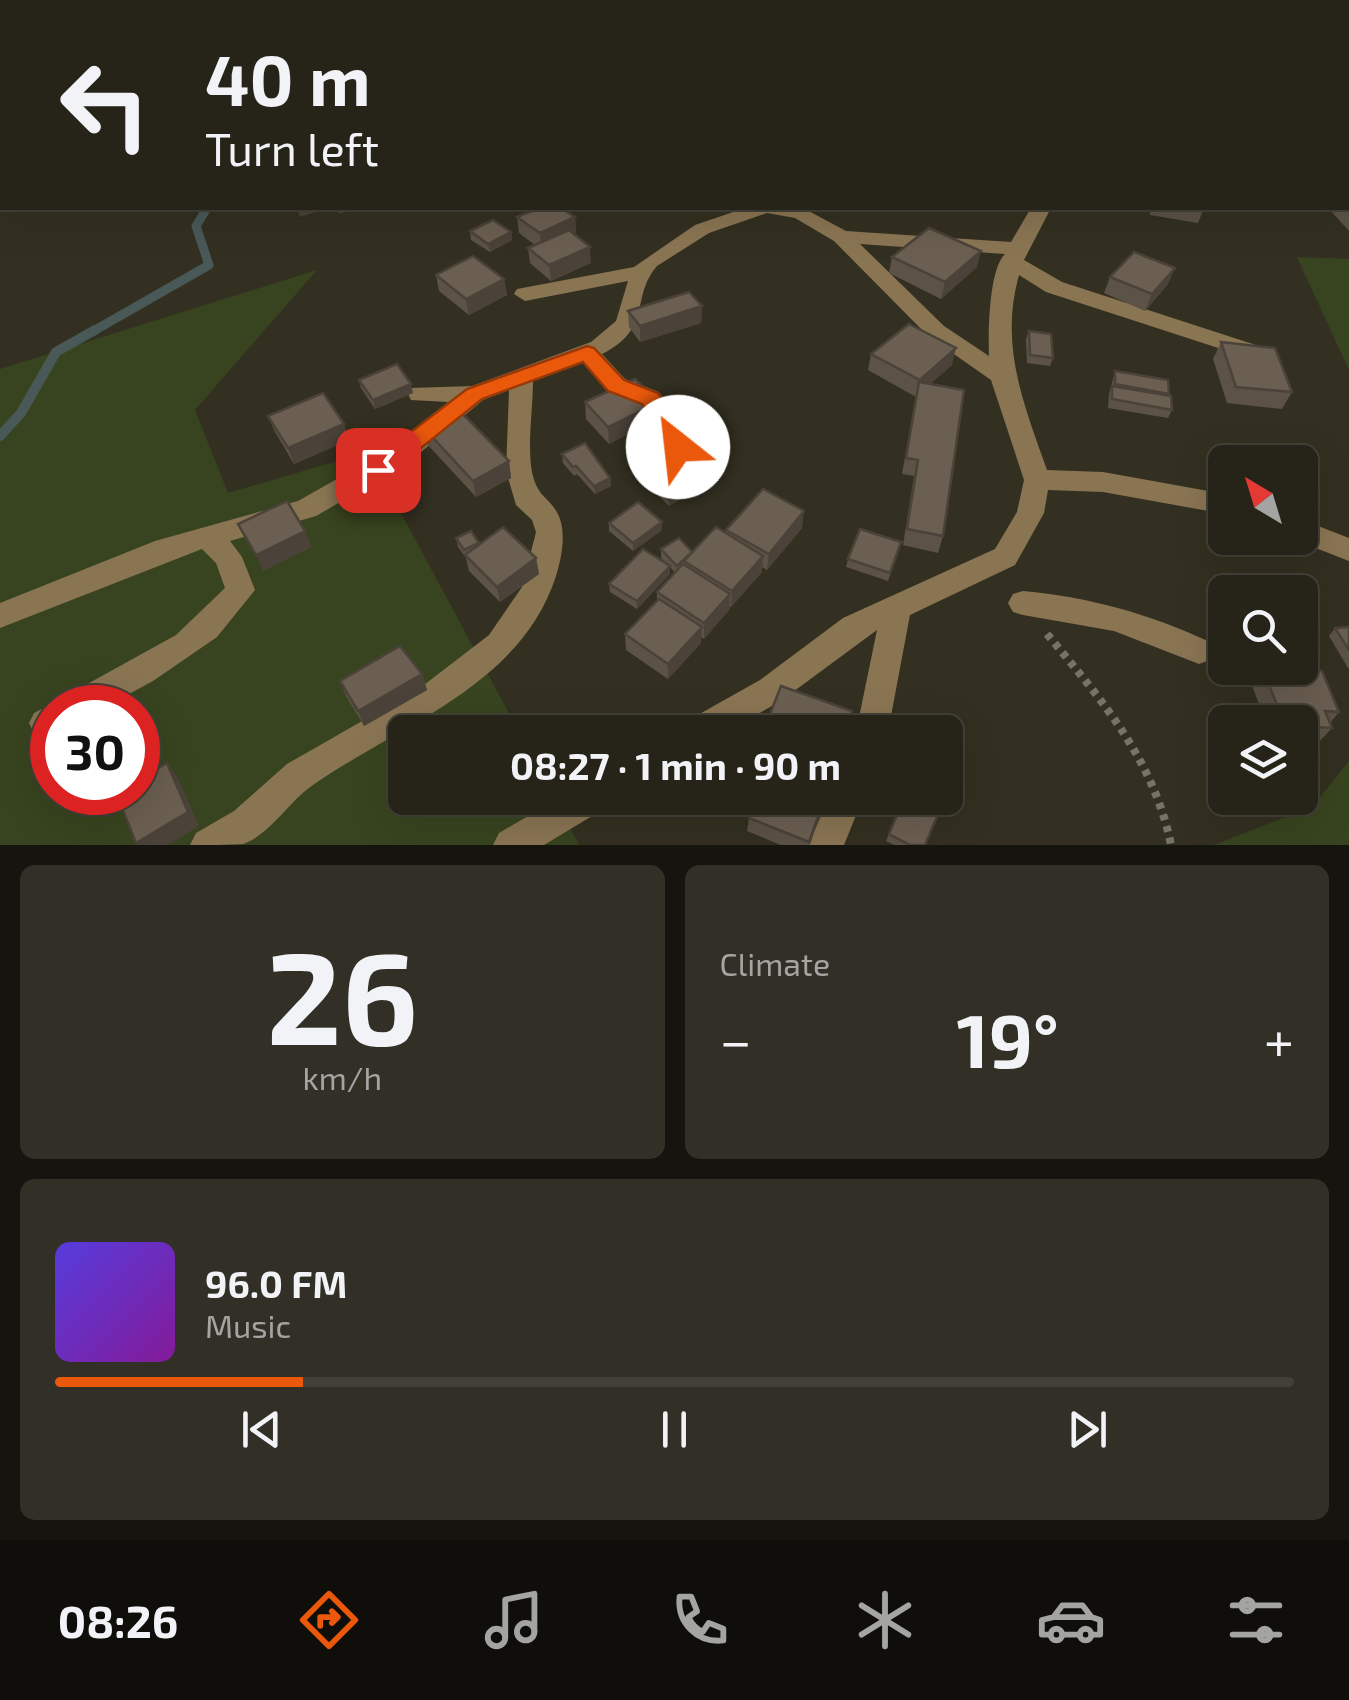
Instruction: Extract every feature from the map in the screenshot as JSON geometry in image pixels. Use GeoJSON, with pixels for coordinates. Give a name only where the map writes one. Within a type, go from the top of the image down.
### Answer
{"type":"FeatureCollection","features":[{"type":"Feature","properties":{"kind":"street"},"geometry":{"type":"LineString","coordinates":[[420,394],[474,394],[587,352],[616,335],[626,324],[642,272],[658,255],[729,210]]}},
{"type":"Feature","properties":{"kind":"street"},"geometry":{"type":"LineString","coordinates":[[702,229],[757,210]]}},
{"type":"Feature","properties":{"kind":"street"},"geometry":{"type":"LineString","coordinates":[[796,210],[842,238],[936,331],[1002,376]]}},
{"type":"Feature","properties":{"kind":"street"},"geometry":{"type":"LineString","coordinates":[[728,715],[771,690],[854,628],[1005,557],[1030,513],[1037,480],[1002,376],[1001,290],[1013,254],[1040,210]]}},
{"type":"Feature","properties":{"kind":"street"},"geometry":{"type":"LineString","coordinates":[[842,238],[1013,254],[1054,287],[1257,353]]}},
{"type":"Feature","properties":{"kind":"street"},"geometry":{"type":"LineString","coordinates":[[526,294],[642,272]]}},
{"type":"Feature","properties":{"kind":"street"},"geometry":{"type":"LineString","coordinates":[[587,352],[616,385],[650,398],[678,434],[678,447],[658,478]]}},
{"type":"Feature","properties":{"kind":"street"},"geometry":{"type":"LineString","coordinates":[[208,845],[246,823],[299,775],[431,698],[500,644],[542,574],[550,532],[544,514],[530,505],[518,471],[521,379]]}},
{"type":"Feature","properties":{"kind":"street"},"geometry":{"type":"LineString","coordinates":[[0,616],[165,549],[306,509],[398,456],[474,394]]}},
{"type":"Feature","properties":{"kind":"street"},"geometry":{"type":"LineString","coordinates":[[1037,480],[1103,482],[1208,501]]}},
{"type":"Feature","properties":{"kind":"street"},"geometry":{"type":"LineString","coordinates":[[1318,537],[1349,550]]}},
{"type":"Feature","properties":{"kind":"street"},"geometry":{"type":"LineString","coordinates":[[113,685],[205,633],[231,604],[240,590],[228,557],[208,538]]}},
{"type":"Feature","properties":{"kind":"street"},"geometry":{"type":"LineString","coordinates":[[1023,604],[1105,616],[1165,633],[1199,651]]}},
{"type":"Feature","properties":{"kind":"street"},"geometry":{"type":"LineString","coordinates":[[875,715],[896,610]]}},
{"type":"Feature","properties":{"kind":"street"},"geometry":{"type":"LineString","coordinates":[[510,845],[561,815]]}},
{"type":"Feature","properties":{"kind":"street"},"geometry":{"type":"LineString","coordinates":[[826,845],[839,815]]}},
{"type":"Feature","properties":{"kind":"path"},"geometry":{"type":"LineString","coordinates":[[1023,604],[1110,714],[1151,775],[1169,825],[1171,845]]}},
{"type":"Feature","properties":{"kind":"green space"},"geometry":{"type":"Polygon","coordinates":[[[1297,257],[1349,259],[1349,370],[1297,257]]]}},
{"type":"Feature","properties":{"kind":"green space"},"geometry":{"type":"Polygon","coordinates":[[[317,270],[195,410],[228,493],[368,452],[510,715],[388,715],[388,815],[563,815],[579,845],[0,845],[0,369],[317,270]]]}},
{"type":"Feature","properties":{"kind":"green space"},"geometry":{"type":"Polygon","coordinates":[[[1349,761],[1349,845],[1214,845],[1290,815],[1318,815],[1318,800],[1349,761]]]}},
{"type":"Feature","properties":{"kind":"building"},"geometry":{"type":"Polygon","coordinates":[[[534,210],[564,210],[575,217],[540,233],[517,217],[534,210]]]}},
{"type":"Feature","properties":{"kind":"building"},"geometry":{"type":"Polygon","coordinates":[[[493,220],[511,232],[488,244],[470,231],[493,220]]]}},
{"type":"Feature","properties":{"kind":"building"},"geometry":{"type":"Polygon","coordinates":[[[929,228],[981,251],[945,282],[892,257],[929,228]]]}},
{"type":"Feature","properties":{"kind":"building"},"geometry":{"type":"Polygon","coordinates":[[[569,230],[590,247],[549,265],[528,248],[569,230]]]}},
{"type":"Feature","properties":{"kind":"building"},"geometry":{"type":"Polygon","coordinates":[[[1134,252],[1175,268],[1152,294],[1110,277],[1134,252]]]}},
{"type":"Feature","properties":{"kind":"building"},"geometry":{"type":"Polygon","coordinates":[[[473,256],[504,279],[466,299],[436,275],[473,256]]]}},
{"type":"Feature","properties":{"kind":"building"},"geometry":{"type":"Polygon","coordinates":[[[689,292],[702,306],[640,326],[628,311],[689,292]]]}},
{"type":"Feature","properties":{"kind":"building"},"geometry":{"type":"Polygon","coordinates":[[[909,324],[956,348],[920,380],[871,354],[909,324]]]}},
{"type":"Feature","properties":{"kind":"building"},"geometry":{"type":"Polygon","coordinates":[[[1029,331],[1051,334],[1053,358],[1030,355],[1029,331]]]}},
{"type":"Feature","properties":{"kind":"building"},"geometry":{"type":"Polygon","coordinates":[[[1221,342],[1275,348],[1292,392],[1236,387],[1221,342]]]}},
{"type":"Feature","properties":{"kind":"building"},"geometry":{"type":"Polygon","coordinates":[[[397,364],[411,384],[373,400],[359,380],[397,364]]]}},
{"type":"Feature","properties":{"kind":"building"},"geometry":{"type":"Polygon","coordinates":[[[1115,371],[1168,380],[1169,394],[1115,384],[1115,371]]]}},
{"type":"Feature","properties":{"kind":"building"},"geometry":{"type":"Polygon","coordinates":[[[635,379],[659,402],[608,427],[585,402],[635,379]]]}},
{"type":"Feature","properties":{"kind":"building"},"geometry":{"type":"Polygon","coordinates":[[[919,382],[964,390],[943,536],[907,529],[918,460],[906,458],[919,382]]]}},
{"type":"Feature","properties":{"kind":"building"},"geometry":{"type":"Polygon","coordinates":[[[1112,386],[1171,396],[1172,410],[1112,399],[1112,386]]]}},
{"type":"Feature","properties":{"kind":"building"},"geometry":{"type":"Polygon","coordinates":[[[323,393],[344,424],[288,448],[268,416],[323,393]]]}},
{"type":"Feature","properties":{"kind":"building"},"geometry":{"type":"Polygon","coordinates":[[[458,409],[509,461],[473,481],[423,427],[458,409]]]}},
{"type":"Feature","properties":{"kind":"building"},"geometry":{"type":"Polygon","coordinates":[[[699,431],[725,448],[702,466],[676,449],[699,431]]]}},
{"type":"Feature","properties":{"kind":"building"},"geometry":{"type":"Polygon","coordinates":[[[585,443],[610,478],[594,486],[562,454],[585,443]]]}},
{"type":"Feature","properties":{"kind":"building"},"geometry":{"type":"Polygon","coordinates":[[[685,465],[700,478],[668,498],[655,483],[685,465]]]}},
{"type":"Feature","properties":{"kind":"building"},"geometry":{"type":"Polygon","coordinates":[[[763,489],[804,511],[769,554],[726,530],[763,489]]]}},
{"type":"Feature","properties":{"kind":"building"},"geometry":{"type":"Polygon","coordinates":[[[287,501],[305,531],[256,555],[238,524],[287,501]]]}},
{"type":"Feature","properties":{"kind":"building"},"geometry":{"type":"Polygon","coordinates":[[[638,502],[662,522],[633,543],[609,523],[638,502]]]}},
{"type":"Feature","properties":{"kind":"building"},"geometry":{"type":"Polygon","coordinates":[[[503,527],[536,558],[497,587],[465,555],[503,527]]]}},
{"type":"Feature","properties":{"kind":"building"},"geometry":{"type":"Polygon","coordinates":[[[716,527],[763,556],[732,591],[684,561],[716,527]]]}},
{"type":"Feature","properties":{"kind":"building"},"geometry":{"type":"Polygon","coordinates":[[[860,529],[901,542],[890,573],[848,559],[860,529]]]}},
{"type":"Feature","properties":{"kind":"building"},"geometry":{"type":"Polygon","coordinates":[[[471,531],[479,543],[464,550],[456,538],[471,531]]]}},
{"type":"Feature","properties":{"kind":"building"},"geometry":{"type":"Polygon","coordinates":[[[679,538],[692,552],[677,566],[661,549],[679,538]]]}},
{"type":"Feature","properties":{"kind":"building"},"geometry":{"type":"Polygon","coordinates":[[[643,549],[670,566],[637,601],[609,584],[643,549]]]}},
{"type":"Feature","properties":{"kind":"building"},"geometry":{"type":"Polygon","coordinates":[[[683,564],[730,594],[704,623],[657,592],[683,564]]]}},
{"type":"Feature","properties":{"kind":"building"},"geometry":{"type":"Polygon","coordinates":[[[659,599],[702,627],[668,664],[625,634],[659,599]]]}},
{"type":"Feature","properties":{"kind":"building"},"geometry":{"type":"Polygon","coordinates":[[[1349,627],[1349,650],[1335,628],[1349,627]]]}},
{"type":"Feature","properties":{"kind":"building"},"geometry":{"type":"Polygon","coordinates":[[[400,646],[422,674],[358,711],[340,681],[400,646]]]}},
{"type":"Feature","properties":{"kind":"building"},"geometry":{"type":"Polygon","coordinates":[[[1318,671],[1322,671],[1339,712],[1325,711],[1332,728],[1318,727],[1318,705],[1277,705],[1269,685],[1318,685],[1318,671]]]}},
{"type":"Feature","properties":{"kind":"building"},"geometry":{"type":"Polygon","coordinates":[[[781,686],[852,711],[851,715],[770,715],[781,686]]]}},
{"type":"Feature","properties":{"kind":"building"},"geometry":{"type":"Polygon","coordinates":[[[167,763],[188,812],[136,843],[125,815],[160,815],[160,767],[167,763]]]}},
{"type":"Feature","properties":{"kind":"building"},"geometry":{"type":"Polygon","coordinates":[[[750,815],[819,815],[809,842],[749,818],[750,815]]]}},
{"type":"Feature","properties":{"kind":"building"},"geometry":{"type":"Polygon","coordinates":[[[897,815],[938,815],[925,845],[910,845],[889,834],[897,815]]]}},
{"type":"Feature","properties":{"kind":"waterway"},"geometry":{"type":"LineString","coordinates":[[90,333],[209,265],[196,226],[206,210]]}},
{"type":"Feature","properties":{"kind":"waterway"},"geometry":{"type":"LineString","coordinates":[[0,436],[21,413],[56,352],[95,330]]}},
{"type":"Feature","properties":{"kind":"route"},"geometry":{"type":"LineString","coordinates":[[378,470],[474,394],[587,352],[616,385],[650,398],[678,434],[678,447]]}}]}
